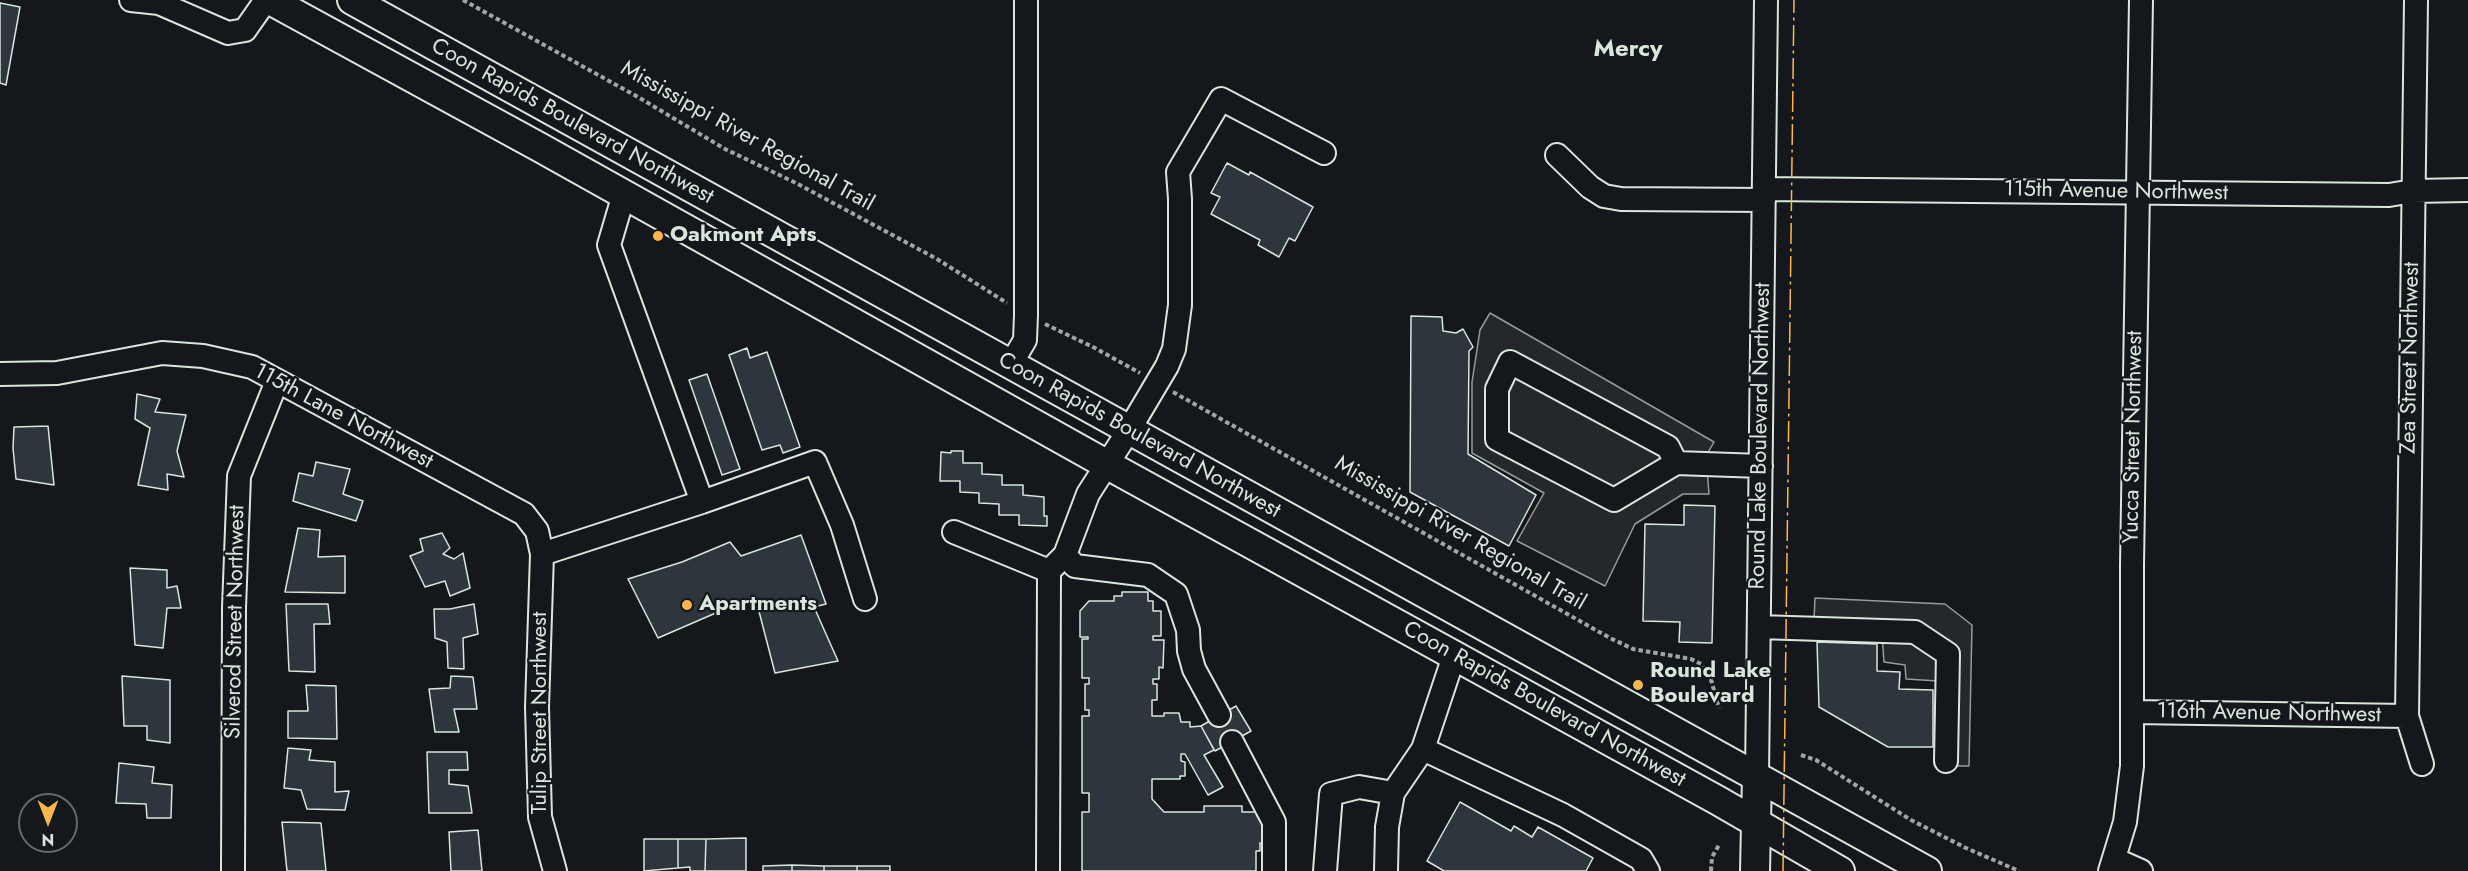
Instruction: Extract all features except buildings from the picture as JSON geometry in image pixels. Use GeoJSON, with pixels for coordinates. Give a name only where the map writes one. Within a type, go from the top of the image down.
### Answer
{"type":"FeatureCollection","features":[{"type":"Feature","properties":{"kind":"main road","name":"Coon Rapids Boulevard Northwest"},"geometry":{"type":"LineString","coordinates":[[268,0],[624,194],[1106,464],[1717,800],[1840,871]]}},
{"type":"Feature","properties":{"kind":"main road","name":"Coon Rapids Boulevard Northwest"},"geometry":{"type":"LineString","coordinates":[[352,0],[1927,871]]}},
{"type":"Feature","properties":{"kind":"main road","name":"Round Lake Boulevard Northwest"},"geometry":{"type":"LineString","coordinates":[[1755,871],[1757,776]]}},
{"type":"Feature","properties":{"kind":"street"},"geometry":{"type":"LineString","coordinates":[[131,0],[159,3],[228,33],[245,30],[268,0]]}},
{"type":"Feature","properties":{"kind":"street"},"geometry":{"type":"LineString","coordinates":[[1011,364],[1024,340],[1026,315],[1026,0]]}},
{"type":"Feature","properties":{"kind":"street","name":"Round Lake Boulevard Northwest"},"geometry":{"type":"LineString","coordinates":[[1757,776],[1766,0]]}},
{"type":"Feature","properties":{"kind":"street","name":"Yucca Street Northwest"},"geometry":{"type":"LineString","coordinates":[[2112,865],[2130,797],[2141,0]]}},
{"type":"Feature","properties":{"kind":"street","name":"Zea Street Northwest"},"geometry":{"type":"LineString","coordinates":[[2416,0],[2407,716],[2422,764]]}},
{"type":"Feature","properties":{"kind":"street"},"geometry":{"type":"LineString","coordinates":[[1048,871],[1049,571],[1065,555],[1088,494],[1129,430],[1174,350],[1178,329],[1180,199],[1178,172],[1221,99],[1324,153]]}},
{"type":"Feature","properties":{"kind":"street","name":"115th Avenue Northwest"},"geometry":{"type":"LineString","coordinates":[[1557,155],[1590,187],[1604,196],[1621,199],[1764,194],[2138,192],[2389,195],[2413,191],[2468,190]]}},
{"type":"Feature","properties":{"kind":"street"},"geometry":{"type":"LineString","coordinates":[[624,194],[609,245],[702,502]]}},
{"type":"Feature","properties":{"kind":"street","name":"115th Lane Northwest"},"geometry":{"type":"LineString","coordinates":[[0,374],[57,373],[162,353],[203,356],[252,367],[524,514],[537,531],[542,554]]}},
{"type":"Feature","properties":{"kind":"street"},"geometry":{"type":"LineString","coordinates":[[1676,463],[1668,447],[1510,362],[1497,389],[1497,439],[1614,500],[1676,463],[1761,466]]}},
{"type":"Feature","properties":{"kind":"street","name":"Silverod Street Northwest"},"geometry":{"type":"LineString","coordinates":[[233,871],[234,608],[239,476],[278,381]]}},
{"type":"Feature","properties":{"kind":"street"},"geometry":{"type":"LineString","coordinates":[[542,554],[702,502],[815,462],[842,525],[864,599]]}},
{"type":"Feature","properties":{"kind":"street"},"geometry":{"type":"LineString","coordinates":[[954,532],[1049,571]]}},
{"type":"Feature","properties":{"kind":"street","name":"Tulip Street Northwest"},"geometry":{"type":"LineString","coordinates":[[542,554],[537,706],[540,817],[555,871]]}},
{"type":"Feature","properties":{"kind":"street"},"geometry":{"type":"LineString","coordinates":[[1065,555],[1075,566],[1148,575],[1176,594],[1188,630],[1189,651],[1194,669],[1219,715]]}},
{"type":"Feature","properties":{"kind":"street"},"geometry":{"type":"LineString","coordinates":[[1759,627],[1915,632],[1948,654],[1946,761]]}},
{"type":"Feature","properties":{"kind":"street"},"geometry":{"type":"LineString","coordinates":[[1386,871],[1387,827],[1393,793],[1423,749],[1454,656]]}},
{"type":"Feature","properties":{"kind":"street","name":"116th Avenue Northwest"},"geometry":{"type":"LineString","coordinates":[[2132,712],[2407,716]]}},
{"type":"Feature","properties":{"kind":"street"},"geometry":{"type":"LineString","coordinates":[[1232,741],[1274,822],[1274,871]]}},
{"type":"Feature","properties":{"kind":"street"},"geometry":{"type":"LineString","coordinates":[[1423,749],[1563,815],[1641,859],[1648,871]]}},
{"type":"Feature","properties":{"kind":"street"},"geometry":{"type":"LineString","coordinates":[[1325,871],[1330,794],[1359,787],[1393,793]]}},
{"type":"Feature","properties":{"kind":"street"},"geometry":{"type":"LineString","coordinates":[[2112,865],[2141,871]]}},
{"type":"Feature","properties":{"kind":"path","name":"Mississippi River Regional Trail"},"geometry":{"type":"LineString","coordinates":[[463,0],[638,97],[725,149],[796,183],[937,259],[1013,306]]}},
{"type":"Feature","properties":{"kind":"path"},"geometry":{"type":"LineString","coordinates":[[1036,320],[1095,348],[1149,378]]}},
{"type":"Feature","properties":{"kind":"path","name":"Mississippi River Regional Trail"},"geometry":{"type":"LineString","coordinates":[[1167,389],[1610,638],[1633,649],[1691,659],[1701,664],[1710,676],[1719,708]]}},
{"type":"Feature","properties":{"kind":"path"},"geometry":{"type":"LineString","coordinates":[[1801,755],[1816,760],[1911,820],[1966,848],[2019,871]]}},
{"type":"Feature","properties":{"kind":"path"},"geometry":{"type":"LineString","coordinates":[[1711,871],[1712,857],[1719,845]]}},
{"type":"Feature","properties":{"kind":"shaded area"},"geometry":{"type":"Polygon","coordinates":[[[1490,313],[1714,442],[1706,456],[1709,494],[1683,494],[1635,524],[1605,586],[1517,541],[1544,493],[1472,453],[1472,382],[1480,330],[1490,313]]]}},
{"type":"Feature","properties":{"kind":"shaded area"},"geometry":{"type":"Polygon","coordinates":[[[1815,598],[1945,604],[1972,625],[1969,766],[1953,766],[1954,682],[1906,679],[1905,665],[1884,662],[1881,622],[1814,620],[1815,598]]]}},
{"type":"Feature","properties":{"kind":"tunnel"},"geometry":{"type":"LineString","coordinates":[[1219,715],[1232,742]]}},
{"type":"Feature","properties":{"kind":"power"},"geometry":{"type":"LineString","coordinates":[[1783,871],[1794,0]]}},
{"type":"Feature","properties":{"kind":"place","name":"Oakmont Apts"},"geometry":{"type":"Point","coordinates":[658,236]}},
{"type":"Feature","properties":{"kind":"place","name":"Apartments"},"geometry":{"type":"Point","coordinates":[687,605]}},
{"type":"Feature","properties":{"kind":"place","name":"Round Lake Boulevard"},"geometry":{"type":"Point","coordinates":[1638,685]}},
{"type":"Feature","properties":{"kind":"district","name":"Mercy"},"geometry":{"type":"Point","coordinates":[1628,50]}}]}
